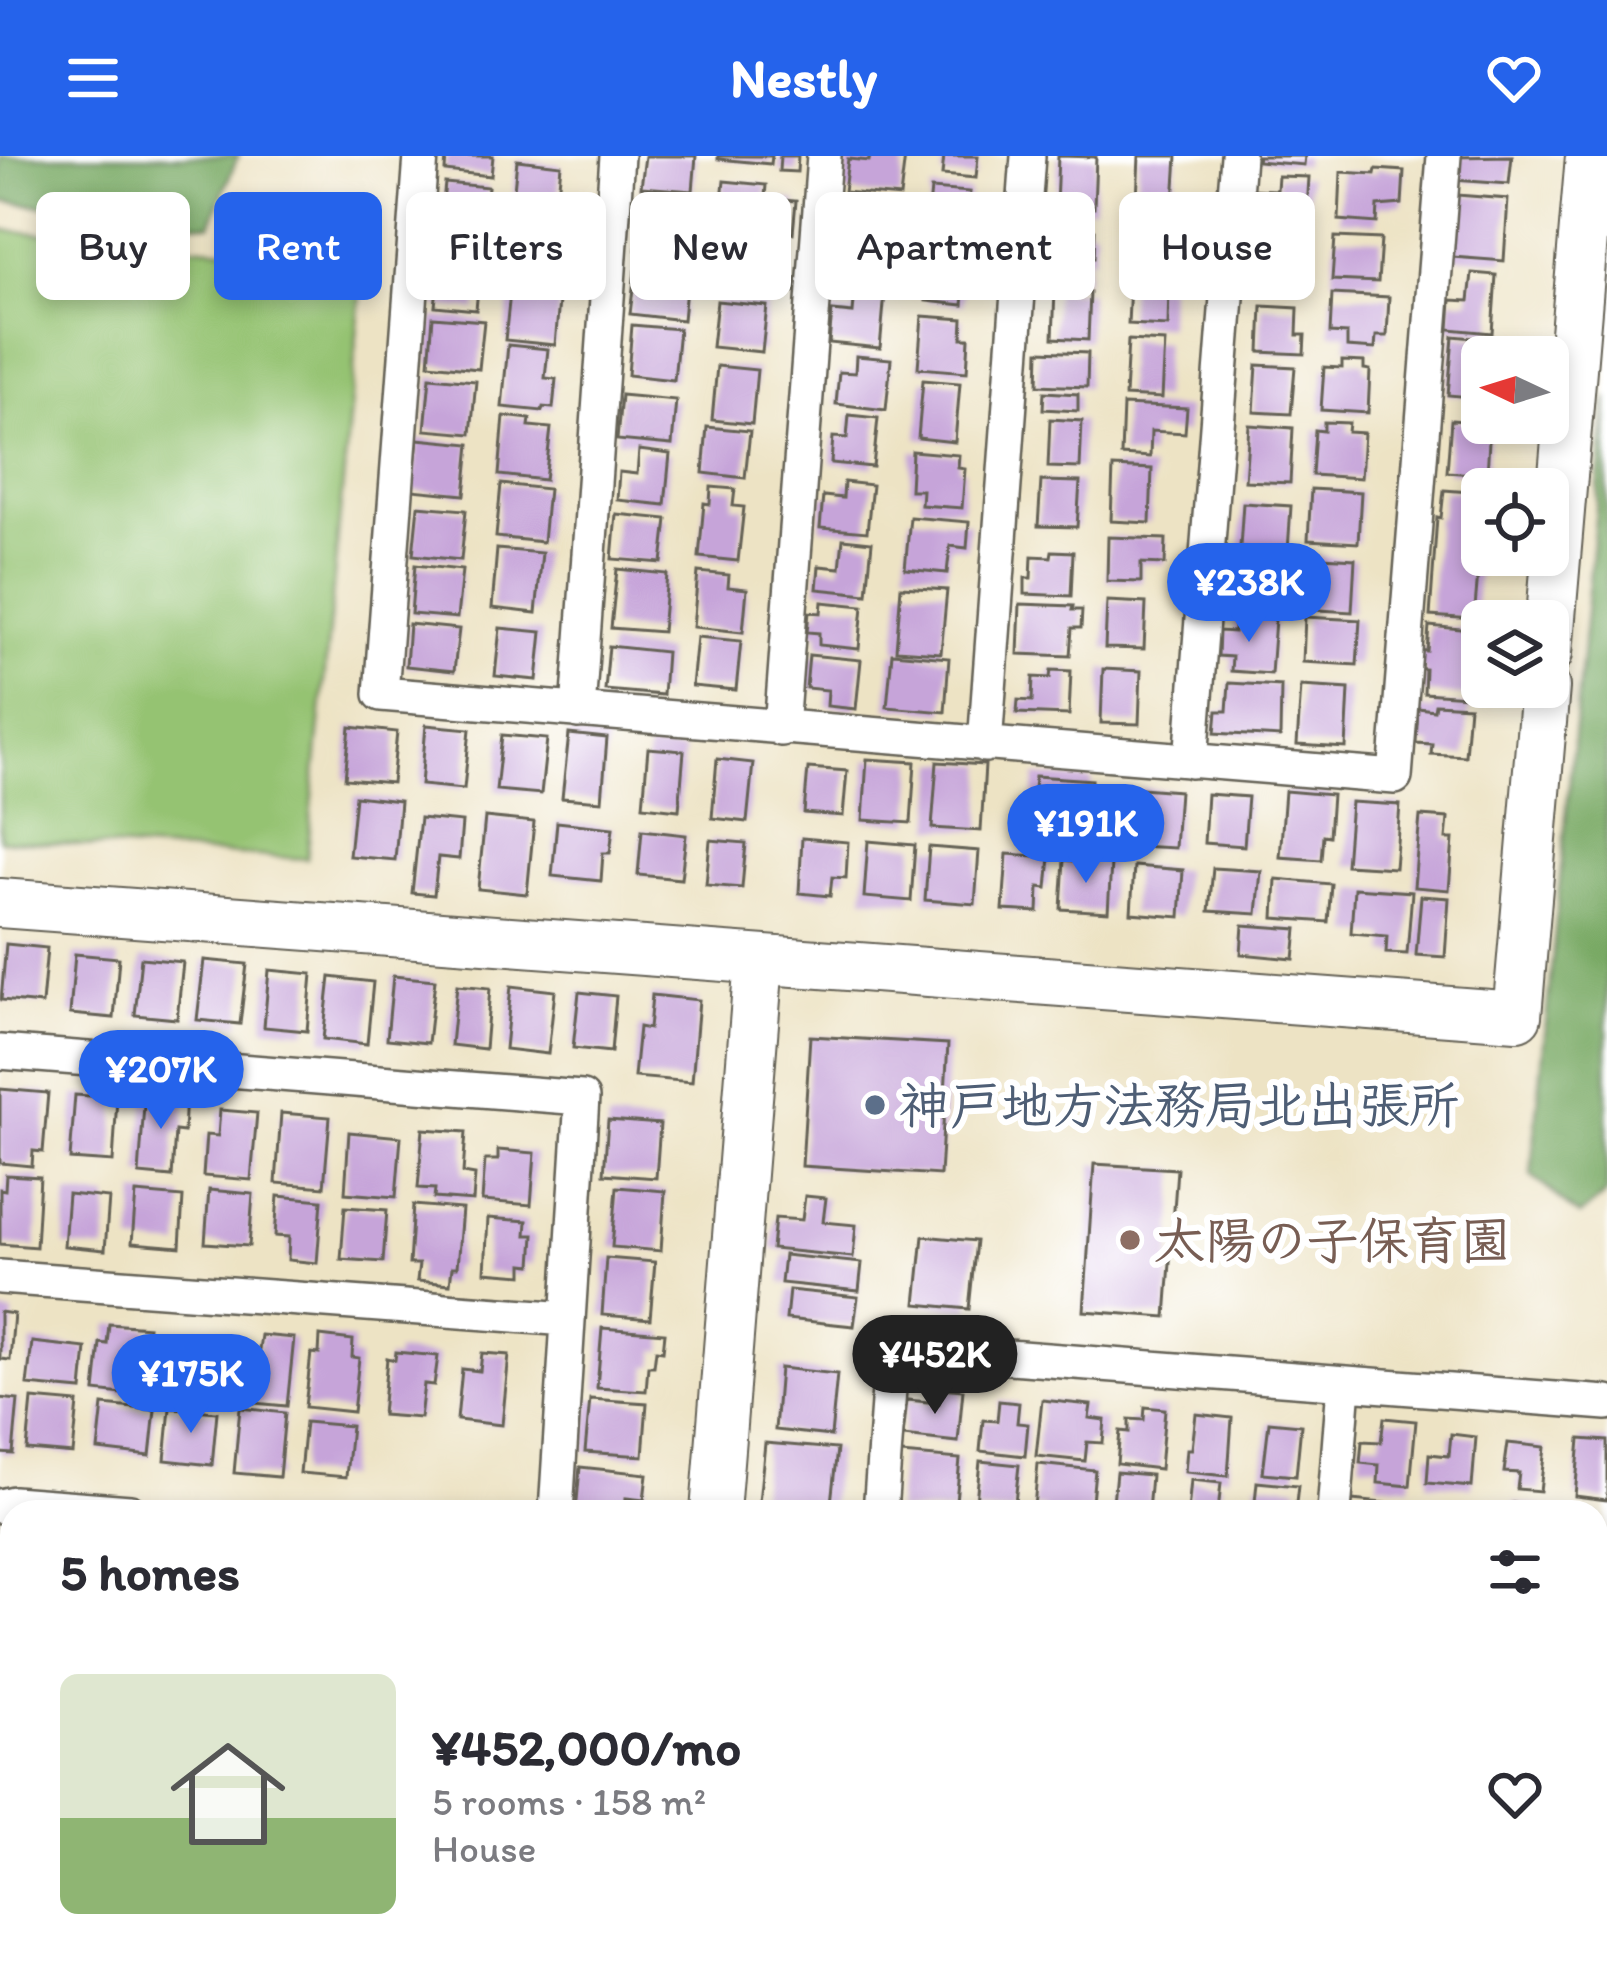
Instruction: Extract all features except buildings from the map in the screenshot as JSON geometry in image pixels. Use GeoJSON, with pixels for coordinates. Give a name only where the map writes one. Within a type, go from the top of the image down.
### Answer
{"type":"FeatureCollection","features":[{"type":"Feature","properties":{"kind":"street"},"geometry":{"type":"LineString","coordinates":[[421,156],[381,694],[1395,777],[1444,156]]}},
{"type":"Feature","properties":{"kind":"street"},"geometry":{"type":"LineString","coordinates":[[578,711],[617,156]]}},
{"type":"Feature","properties":{"kind":"street"},"geometry":{"type":"LineString","coordinates":[[781,728],[824,156]]}},
{"type":"Feature","properties":{"kind":"street"},"geometry":{"type":"LineString","coordinates":[[986,745],[1028,156]]}},
{"type":"Feature","properties":{"kind":"street"},"geometry":{"type":"LineString","coordinates":[[1191,761],[1238,156]]}},
{"type":"Feature","properties":{"kind":"street"},"geometry":{"type":"LineString","coordinates":[[1552,600],[1590,156]]}},
{"type":"Feature","properties":{"kind":"street"},"geometry":{"type":"LineString","coordinates":[[0,903],[1517,1016],[1543,708]]}},
{"type":"Feature","properties":{"kind":"street"},"geometry":{"type":"LineString","coordinates":[[716,1500],[759,961]]}},
{"type":"Feature","properties":{"kind":"street"},"geometry":{"type":"LineString","coordinates":[[0,1052],[582,1098],[557,1500]]}},
{"type":"Feature","properties":{"kind":"street"},"geometry":{"type":"LineString","coordinates":[[0,1277],[568,1319]]}},
{"type":"Feature","properties":{"kind":"street"},"geometry":{"type":"LineString","coordinates":[[881,1500],[892,1348],[1607,1403]]}},
{"type":"Feature","properties":{"kind":"street"},"geometry":{"type":"LineString","coordinates":[[1335,1500],[1344,1385]]}},
{"type":"Feature","properties":{"kind":"green space"},"geometry":{"type":"Polygon","coordinates":[[[0,156],[238,156],[223,192],[214,192],[210,225],[190,223],[190,192],[36,192],[36,205],[0,201],[0,156]]]}},
{"type":"Feature","properties":{"kind":"green space"},"geometry":{"type":"Polygon","coordinates":[[[0,230],[36,233],[36,300],[190,300],[190,246],[214,248],[214,300],[360,300],[307,859],[0,840],[0,230]]]}},
{"type":"Feature","properties":{"kind":"green space"},"geometry":{"type":"Polygon","coordinates":[[[1607,397],[1607,1193],[1579,1216],[1531,1175],[1607,397]]]}},
{"type":"Feature","properties":{"kind":"place","name":"神戸地方法務局北出張所"},"geometry":{"type":"Point","coordinates":[875,1105]}},
{"type":"Feature","properties":{"kind":"place","name":"太陽の子保育園"},"geometry":{"type":"Point","coordinates":[1130,1240]}}]}
